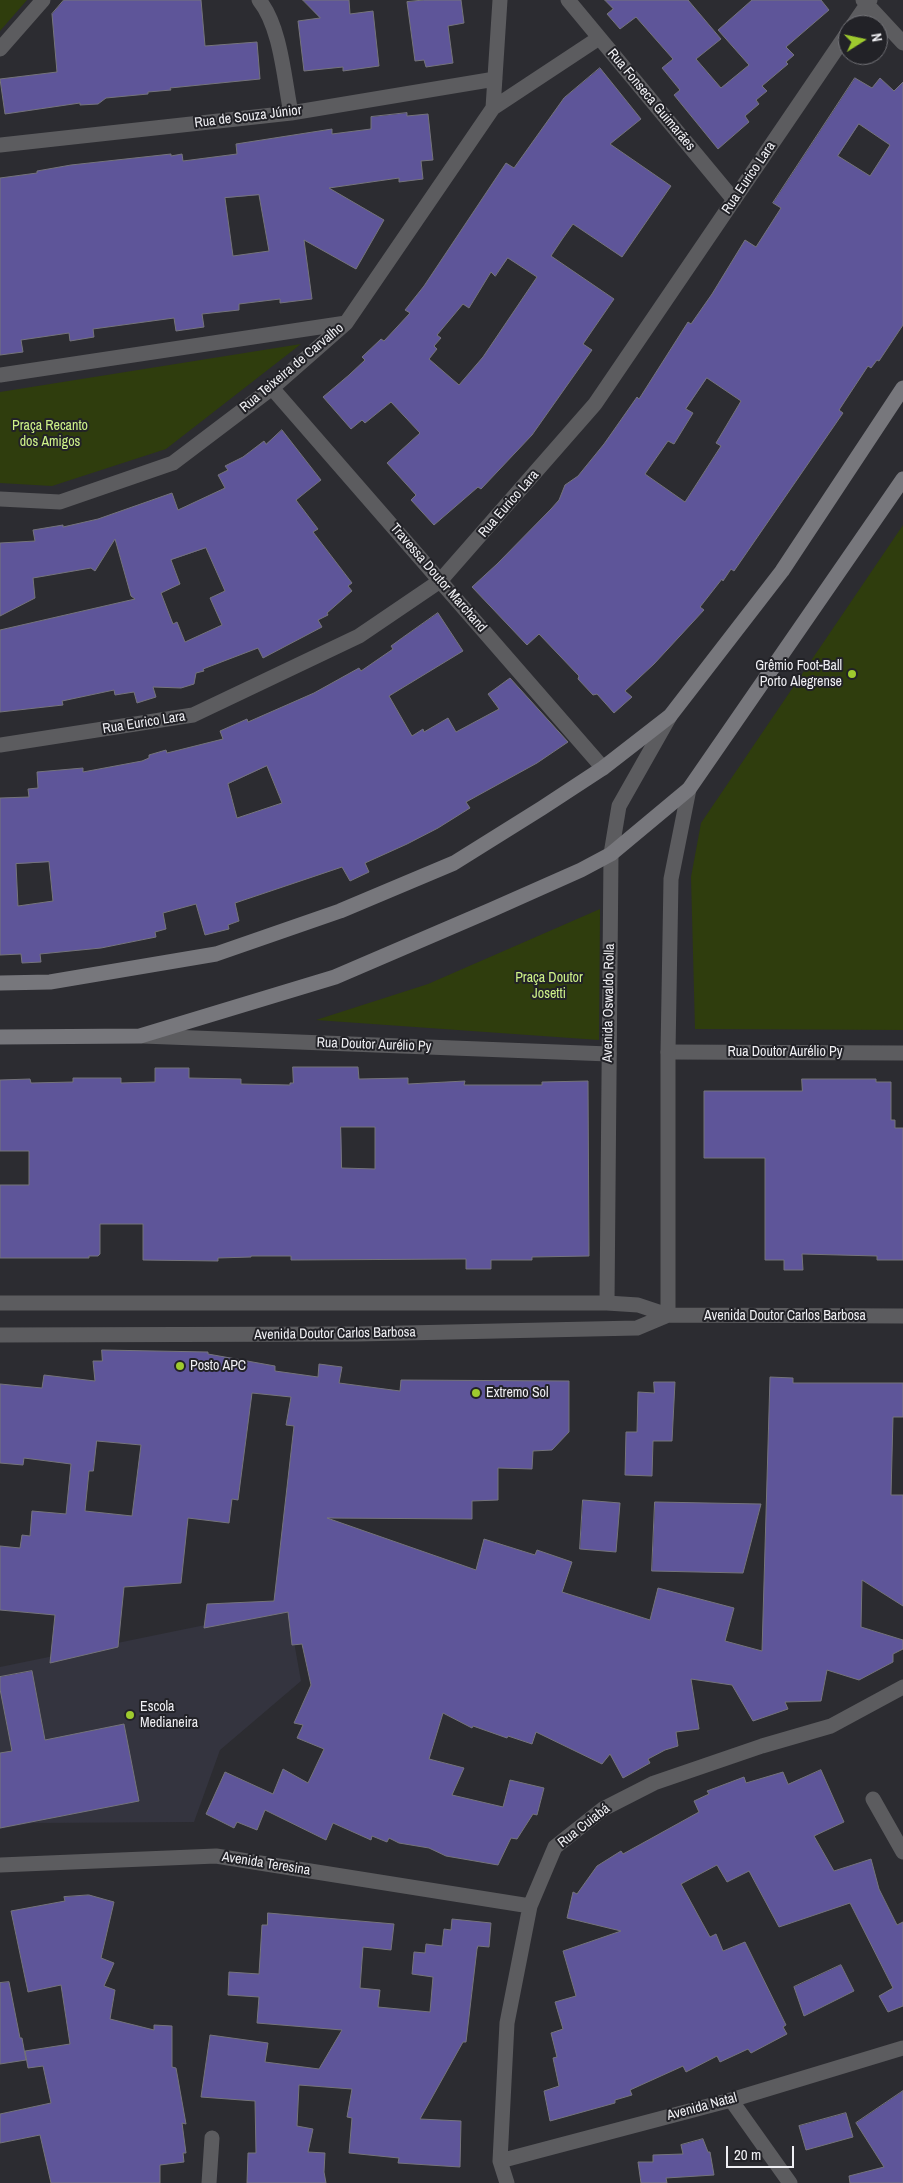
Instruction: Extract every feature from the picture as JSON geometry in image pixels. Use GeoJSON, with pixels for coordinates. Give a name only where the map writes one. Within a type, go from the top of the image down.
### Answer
{"type":"FeatureCollection","features":[{"type":"Feature","properties":{"kind":"main road"},"geometry":{"type":"LineString","coordinates":[[0,983],[50,982],[216,954],[340,911],[454,863],[603,768],[670,716],[782,571],[903,388]]}},
{"type":"Feature","properties":{"kind":"main road"},"geometry":{"type":"LineString","coordinates":[[0,1037],[140,1036],[335,977],[509,902],[611,854],[689,789],[903,479]]}},
{"type":"Feature","properties":{"kind":"street"},"geometry":{"type":"LineString","coordinates":[[0,49],[43,0]]}},
{"type":"Feature","properties":{"kind":"street"},"geometry":{"type":"LineString","coordinates":[[259,0],[266,8],[276,38],[291,112]]}},
{"type":"Feature","properties":{"kind":"street"},"geometry":{"type":"LineString","coordinates":[[494,108],[500,0]]}},
{"type":"Feature","properties":{"kind":"street","name":"Rua Fonseca Guimarães"},"geometry":{"type":"LineString","coordinates":[[568,0],[734,200]]}},
{"type":"Feature","properties":{"kind":"street"},"geometry":{"type":"LineString","coordinates":[[859,15],[867,2],[903,43]]}},
{"type":"Feature","properties":{"kind":"street","name":"Rua Teixeira de Carvalho"},"geometry":{"type":"LineString","coordinates":[[0,499],[60,502],[173,463],[272,388],[346,323],[494,108],[598,38]]}},
{"type":"Feature","properties":{"kind":"street","name":"Rua Eurico Lara"},"geometry":{"type":"LineString","coordinates":[[0,745],[193,715],[359,636],[440,581],[595,404],[838,47]]}},
{"type":"Feature","properties":{"kind":"street","name":"Rua de Souza Júnior"},"geometry":{"type":"LineString","coordinates":[[0,145],[291,112],[495,78]]}},
{"type":"Feature","properties":{"kind":"street"},"geometry":{"type":"LineString","coordinates":[[0,375],[346,323]]}},
{"type":"Feature","properties":{"kind":"street","name":"Travessa Doutor Marchand"},"geometry":{"type":"LineString","coordinates":[[272,388],[603,768]]}},
{"type":"Feature","properties":{"kind":"street","name":"Avenida Oswaldo Rolla"},"geometry":{"type":"LineString","coordinates":[[607,1303],[611,854],[619,806],[670,716]]}},
{"type":"Feature","properties":{"kind":"street"},"geometry":{"type":"LineString","coordinates":[[668,1315],[670,879],[689,789]]}},
{"type":"Feature","properties":{"kind":"street","name":"Rua Doutor Aurélio Py"},"geometry":{"type":"LineString","coordinates":[[140,1036],[609,1054]]}},
{"type":"Feature","properties":{"kind":"street","name":"Rua Doutor Aurélio Py"},"geometry":{"type":"LineString","coordinates":[[668,1052],[903,1053]]}},
{"type":"Feature","properties":{"kind":"street","name":"Avenida Doutor Carlos Barbosa"},"geometry":{"type":"LineString","coordinates":[[0,1303],[607,1303],[638,1305],[668,1315],[903,1316]]}},
{"type":"Feature","properties":{"kind":"street","name":"Avenida Doutor Carlos Barbosa"},"geometry":{"type":"LineString","coordinates":[[0,1336],[358,1334],[637,1328],[668,1315]]}},
{"type":"Feature","properties":{"kind":"street","name":"Rua Cuiabá"},"geometry":{"type":"LineString","coordinates":[[507,2183],[500,2161],[507,2023],[530,1906],[555,1847],[602,1809],[654,1783],[762,1746],[831,1726],[903,1687]]}},
{"type":"Feature","properties":{"kind":"street"},"geometry":{"type":"LineString","coordinates":[[873,1799],[903,1852]]}},
{"type":"Feature","properties":{"kind":"street","name":"Avenida Teresina"},"geometry":{"type":"LineString","coordinates":[[0,1865],[216,1856],[530,1906]]}},
{"type":"Feature","properties":{"kind":"street","name":"Avenida Natal"},"geometry":{"type":"LineString","coordinates":[[500,2161],[731,2100],[903,2048]]}},
{"type":"Feature","properties":{"kind":"street"},"geometry":{"type":"LineString","coordinates":[[731,2100],[790,2183]]}},
{"type":"Feature","properties":{"kind":"street"},"geometry":{"type":"LineString","coordinates":[[209,2183],[212,2138]]}},
{"type":"Feature","properties":{"kind":"shaded area","name":"Escola Medianeira"},"geometry":{"type":"Polygon","coordinates":[[[288,1608],[301,1681],[220,1750],[194,1822],[32,1823],[0,1829],[0,1667],[288,1608]]]}},
{"type":"Feature","properties":{"kind":"green space"},"geometry":{"type":"Polygon","coordinates":[[[0,0],[27,0],[0,31],[0,0]]]}},
{"type":"Feature","properties":{"kind":"green space","name":"Praça Recanto dos Amigos"},"geometry":{"type":"Polygon","coordinates":[[[301,344],[166,449],[52,486],[0,483],[0,392],[301,344]]]}},
{"type":"Feature","properties":{"kind":"green space","name":"Grêmio Foot-Ball Porto Alegrense"},"geometry":{"type":"Polygon","coordinates":[[[903,525],[903,1030],[695,1029],[691,877],[701,823],[903,525]]]}},
{"type":"Feature","properties":{"kind":"green space","name":"Praça Doutor Josetti"},"geometry":{"type":"Polygon","coordinates":[[[600,909],[599,1040],[316,1020],[428,984],[600,909]]]}},
{"type":"Feature","properties":{"kind":"building"},"geometry":{"type":"Polygon","coordinates":[[[64,0],[201,0],[205,46],[257,42],[260,79],[170,88],[171,90],[148,92],[148,94],[106,98],[98,104],[80,105],[80,103],[5,114],[0,79],[57,72],[52,14],[64,0]]]}},
{"type":"Feature","properties":{"kind":"building"},"geometry":{"type":"Polygon","coordinates":[[[303,0],[349,0],[350,14],[373,11],[379,66],[343,71],[343,67],[304,71],[298,21],[320,18],[303,0]]]}},
{"type":"Feature","properties":{"kind":"building"},"geometry":{"type":"Polygon","coordinates":[[[461,0],[464,23],[448,26],[453,63],[426,67],[424,60],[415,61],[407,2],[461,0]]]}},
{"type":"Feature","properties":{"kind":"building"},"geometry":{"type":"Polygon","coordinates":[[[605,0],[688,0],[721,39],[696,59],[721,88],[749,65],[718,30],[752,0],[821,0],[829,10],[786,47],[794,55],[786,62],[788,64],[762,86],[767,91],[756,100],[759,104],[745,116],[749,122],[718,149],[674,95],[680,90],[662,68],[673,59],[636,17],[620,29],[607,14],[613,9],[605,0]]]}},
{"type":"Feature","properties":{"kind":"building"},"geometry":{"type":"Polygon","coordinates":[[[600,68],[641,119],[610,144],[671,186],[622,257],[573,224],[563,238],[551,256],[614,299],[583,344],[592,350],[532,435],[481,489],[478,487],[434,525],[411,500],[416,495],[387,463],[420,433],[391,402],[365,423],[362,420],[351,429],[323,397],[365,360],[362,357],[381,339],[384,341],[410,313],[405,310],[424,286],[506,163],[514,168],[564,98],[600,68]],[[508,258],[495,276],[491,272],[469,308],[463,304],[437,335],[441,338],[434,346],[437,349],[429,359],[459,385],[483,357],[537,277],[508,258]]]}},
{"type":"Feature","properties":{"kind":"building"},"geometry":{"type":"Polygon","coordinates":[[[855,78],[872,88],[880,78],[894,91],[903,82],[903,325],[879,361],[877,360],[871,368],[868,366],[839,410],[843,413],[734,571],[731,569],[700,607],[704,610],[654,664],[625,691],[632,697],[614,713],[597,694],[593,695],[578,679],[579,676],[539,634],[527,645],[472,587],[551,509],[559,500],[565,485],[578,476],[604,444],[637,397],[639,399],[688,322],[691,324],[712,294],[745,240],[756,247],[781,208],[773,203],[855,78]],[[859,124],[838,156],[870,176],[890,145],[859,124]],[[707,378],[686,409],[693,413],[674,444],[668,441],[645,474],[685,502],[721,446],[716,443],[741,401],[707,378]]]}},
{"type":"Feature","properties":{"kind":"building"},"geometry":{"type":"Polygon","coordinates":[[[407,113],[407,116],[428,114],[433,160],[421,161],[423,179],[399,182],[399,178],[329,188],[384,220],[356,269],[304,240],[312,299],[280,303],[280,299],[239,304],[239,310],[202,314],[204,327],[176,331],[174,318],[93,329],[94,337],[70,341],[69,333],[21,340],[23,352],[0,355],[0,178],[37,173],[37,171],[71,165],[171,154],[171,156],[182,154],[183,161],[237,154],[236,144],[332,129],[332,134],[371,129],[371,117],[407,113]],[[259,195],[225,198],[233,256],[269,251],[259,195]]]}},
{"type":"Feature","properties":{"kind":"building"},"geometry":{"type":"Polygon","coordinates":[[[282,430],[321,480],[296,500],[318,529],[313,532],[352,583],[348,586],[352,591],[327,613],[328,615],[318,620],[322,627],[263,658],[258,648],[203,669],[204,671],[196,673],[194,684],[181,688],[153,687],[156,697],[137,703],[134,692],[115,695],[114,690],[62,701],[63,705],[0,712],[0,630],[135,599],[131,596],[115,539],[95,571],[91,568],[33,578],[35,598],[0,616],[0,543],[35,541],[33,530],[63,525],[63,527],[98,519],[172,493],[178,510],[225,488],[218,475],[228,470],[225,466],[243,457],[264,441],[266,444],[282,430]],[[206,548],[171,560],[180,584],[161,593],[173,624],[177,622],[185,642],[222,625],[210,598],[225,591],[206,548]]]}},
{"type":"Feature","properties":{"kind":"building"},"geometry":{"type":"Polygon","coordinates":[[[438,613],[463,651],[389,696],[412,736],[423,729],[424,732],[448,718],[456,732],[499,709],[488,694],[510,678],[568,742],[537,763],[466,802],[470,808],[438,828],[365,863],[369,872],[350,881],[342,867],[235,903],[239,921],[228,925],[229,929],[205,935],[196,904],[163,913],[166,929],[155,932],[156,937],[101,948],[40,954],[41,962],[22,963],[21,954],[0,955],[0,798],[29,797],[28,789],[38,788],[37,772],[83,768],[83,772],[142,761],[149,758],[149,755],[166,750],[167,753],[223,739],[220,731],[247,719],[248,722],[314,693],[359,668],[361,671],[393,649],[391,646],[438,613]],[[267,766],[228,784],[237,818],[282,803],[267,766]],[[49,862],[16,864],[18,906],[53,901],[49,862]]]}},
{"type":"Feature","properties":{"kind":"building"},"geometry":{"type":"Polygon","coordinates":[[[293,1067],[358,1067],[359,1079],[408,1078],[408,1084],[465,1081],[464,1085],[542,1085],[542,1082],[588,1081],[589,1256],[532,1257],[532,1260],[491,1260],[491,1269],[466,1269],[466,1259],[291,1260],[291,1256],[251,1256],[218,1258],[218,1261],[143,1260],[143,1224],[100,1224],[100,1254],[98,1256],[89,1256],[89,1258],[0,1258],[0,1185],[29,1185],[29,1151],[0,1151],[0,1080],[30,1079],[31,1083],[73,1082],[73,1078],[121,1078],[121,1083],[155,1082],[155,1068],[189,1068],[189,1078],[241,1079],[241,1084],[290,1085],[290,1083],[293,1083],[293,1067]],[[341,1127],[342,1168],[375,1169],[375,1127],[341,1127]]]}},
{"type":"Feature","properties":{"kind":"building"},"geometry":{"type":"Polygon","coordinates":[[[802,1079],[876,1079],[876,1082],[891,1082],[891,1120],[895,1120],[895,1128],[903,1128],[903,1260],[877,1260],[877,1256],[802,1254],[803,1270],[784,1270],[784,1260],[765,1260],[765,1158],[704,1158],[704,1091],[802,1091],[802,1079]]]}},
{"type":"Feature","properties":{"kind":"building"},"geometry":{"type":"Polygon","coordinates":[[[102,1350],[208,1352],[208,1354],[275,1366],[275,1371],[318,1377],[319,1364],[342,1367],[339,1383],[400,1391],[401,1380],[569,1381],[569,1432],[552,1450],[533,1451],[532,1469],[498,1468],[498,1500],[472,1501],[472,1519],[327,1518],[476,1570],[484,1539],[535,1555],[537,1550],[572,1562],[562,1592],[650,1620],[658,1588],[734,1608],[725,1641],[762,1651],[770,1377],[793,1378],[793,1383],[903,1383],[903,1417],[893,1417],[891,1495],[903,1495],[903,1606],[862,1580],[861,1627],[903,1640],[903,1649],[893,1654],[893,1662],[859,1680],[827,1670],[821,1701],[785,1702],[788,1709],[753,1721],[732,1685],[691,1679],[699,1729],[676,1732],[678,1746],[648,1759],[650,1763],[623,1778],[610,1754],[602,1764],[536,1732],[532,1744],[508,1736],[507,1738],[473,1726],[472,1728],[443,1713],[429,1759],[464,1768],[452,1795],[503,1807],[510,1780],[544,1788],[537,1815],[533,1814],[517,1839],[511,1838],[498,1865],[446,1856],[429,1848],[399,1843],[389,1838],[387,1842],[372,1836],[371,1840],[333,1823],[326,1840],[265,1810],[257,1830],[237,1822],[234,1828],[206,1814],[225,1772],[273,1794],[283,1769],[308,1783],[324,1749],[297,1738],[303,1725],[294,1723],[311,1685],[302,1644],[292,1645],[288,1612],[204,1628],[207,1604],[274,1601],[294,1426],[286,1425],[291,1397],[252,1393],[238,1500],[232,1499],[229,1523],[188,1518],[181,1583],[124,1587],[118,1647],[50,1663],[55,1615],[0,1610],[0,1546],[20,1548],[22,1535],[30,1536],[32,1511],[66,1514],[71,1464],[24,1458],[23,1465],[0,1463],[0,1384],[42,1388],[44,1375],[95,1381],[93,1361],[102,1361],[102,1350]],[[97,1441],[93,1471],[89,1471],[85,1511],[132,1516],[141,1445],[97,1441]]]}},
{"type":"Feature","properties":{"kind":"building"},"geometry":{"type":"Polygon","coordinates":[[[654,1382],[675,1382],[672,1441],[653,1441],[652,1476],[625,1475],[626,1432],[637,1432],[638,1392],[654,1393],[654,1382]]]}},
{"type":"Feature","properties":{"kind":"building"},"geometry":{"type":"Polygon","coordinates":[[[583,1500],[620,1503],[616,1552],[580,1549],[583,1500]]]}},
{"type":"Feature","properties":{"kind":"building"},"geometry":{"type":"Polygon","coordinates":[[[655,1502],[761,1504],[743,1573],[652,1571],[655,1502]]]}},
{"type":"Feature","properties":{"kind":"building"},"geometry":{"type":"Polygon","coordinates":[[[32,1671],[45,1740],[124,1724],[139,1801],[0,1828],[0,1753],[12,1751],[0,1689],[0,1677],[32,1671]]]}},
{"type":"Feature","properties":{"kind":"building"},"geometry":{"type":"Polygon","coordinates":[[[821,1770],[844,1822],[814,1836],[834,1871],[871,1859],[879,1889],[897,1925],[903,1922],[903,2006],[888,2012],[879,1996],[893,1988],[850,1903],[779,1927],[749,1871],[727,1882],[717,1865],[681,1884],[710,1937],[716,1934],[723,1951],[745,1942],[786,2025],[783,2027],[787,2034],[751,2053],[748,2049],[720,2062],[717,2056],[686,2072],[683,2066],[630,2090],[632,2095],[615,2100],[615,2103],[550,2121],[544,2091],[559,2086],[553,2058],[557,2057],[551,2033],[563,2029],[555,2002],[576,1996],[563,1951],[621,1931],[567,1918],[573,1892],[577,1894],[597,1866],[621,1851],[623,1854],[699,1812],[694,1801],[709,1794],[707,1791],[744,1777],[746,1783],[783,1772],[788,1784],[821,1770]]]}},
{"type":"Feature","properties":{"kind":"building"},"geometry":{"type":"Polygon","coordinates":[[[89,1895],[114,1902],[101,1958],[114,1963],[104,1986],[115,1990],[110,2019],[154,2030],[154,2025],[172,2026],[172,2067],[176,2068],[186,2124],[182,2123],[186,2153],[183,2153],[184,2162],[160,2165],[160,2183],[51,2183],[40,2135],[0,2143],[0,2114],[51,2103],[43,2066],[28,2068],[25,2051],[70,2044],[61,1985],[28,1992],[11,1911],[65,1901],[64,1897],[89,1895]]]}},
{"type":"Feature","properties":{"kind":"building"},"geometry":{"type":"Polygon","coordinates":[[[268,1913],[394,1924],[391,1950],[363,1947],[360,1988],[380,1990],[378,2007],[430,2012],[433,1977],[412,1974],[414,1952],[425,1953],[426,1944],[442,1946],[444,1929],[451,1930],[452,1919],[491,1923],[489,1947],[478,1946],[477,1949],[466,2042],[463,2042],[420,2119],[461,2121],[460,2167],[398,2163],[399,2158],[349,2153],[352,2118],[347,2117],[352,2089],[299,2085],[297,2126],[313,2129],[308,2152],[325,2153],[324,2172],[326,2183],[247,2183],[248,2153],[256,2153],[255,2101],[201,2097],[210,2035],[268,2043],[265,2062],[319,2069],[342,2030],[257,2023],[259,1997],[228,1995],[229,1972],[259,1974],[262,1925],[267,1925],[268,1913]]]}},
{"type":"Feature","properties":{"kind":"building"},"geometry":{"type":"Polygon","coordinates":[[[841,1965],[854,1991],[804,2016],[794,1987],[841,1965]]]}},
{"type":"Feature","properties":{"kind":"building"},"geometry":{"type":"Polygon","coordinates":[[[9,1982],[26,2060],[0,2064],[0,1983],[9,1982]]]}},
{"type":"Feature","properties":{"kind":"building"},"geometry":{"type":"Polygon","coordinates":[[[903,2091],[903,2183],[850,2183],[849,2176],[884,2167],[856,2123],[903,2091]]]}},
{"type":"Feature","properties":{"kind":"building"},"geometry":{"type":"Polygon","coordinates":[[[846,2113],[853,2137],[806,2150],[799,2126],[846,2113]]]}},
{"type":"Feature","properties":{"kind":"building"},"geometry":{"type":"Polygon","coordinates":[[[703,2139],[708,2152],[710,2152],[714,2175],[666,2178],[667,2183],[641,2183],[638,2162],[653,2162],[653,2155],[683,2154],[681,2145],[703,2139]]]}},
{"type":"Feature","properties":{"kind":"place","name":"Grêmio Foot-Ball Porto Alegrense"},"geometry":{"type":"Point","coordinates":[852,674]}},
{"type":"Feature","properties":{"kind":"place","name":"Posto APC"},"geometry":{"type":"Point","coordinates":[180,1366]}},
{"type":"Feature","properties":{"kind":"place","name":"Extremo Sol"},"geometry":{"type":"Point","coordinates":[476,1393]}},
{"type":"Feature","properties":{"kind":"place","name":"Escola Medianeira"},"geometry":{"type":"Point","coordinates":[130,1715]}}]}
